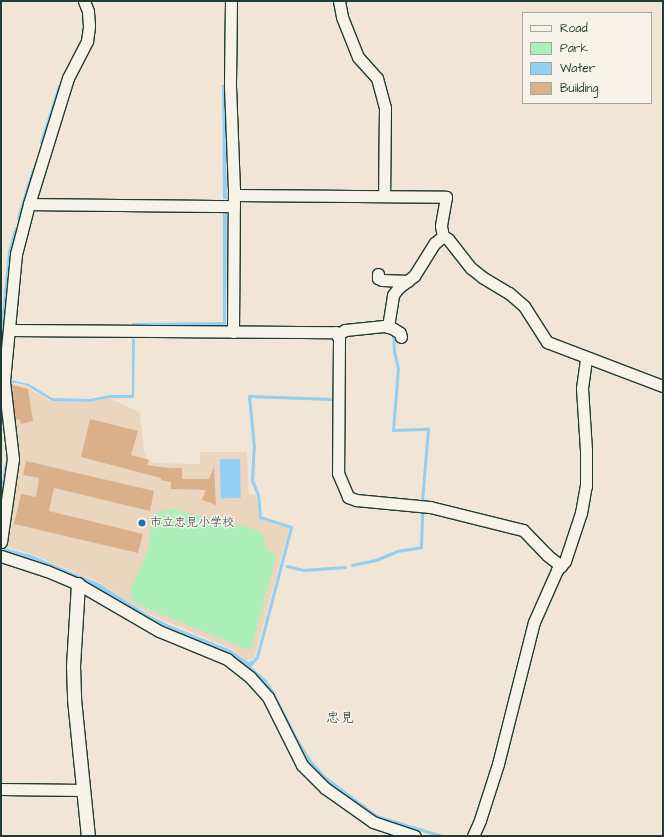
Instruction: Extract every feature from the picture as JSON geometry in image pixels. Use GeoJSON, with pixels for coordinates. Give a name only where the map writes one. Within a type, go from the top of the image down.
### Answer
{"type":"FeatureCollection","features":[{"type":"Feature","properties":{"kind":"street"},"geometry":{"type":"LineString","coordinates":[[1,542],[13,458],[4,381],[16,254],[29,204],[68,78],[86,41],[89,26],[88,11],[84,1]]}},
{"type":"Feature","properties":{"kind":"street"},"geometry":{"type":"LineString","coordinates":[[231,1],[230,86],[234,201],[232,332]]}},
{"type":"Feature","properties":{"kind":"street"},"geometry":{"type":"LineString","coordinates":[[339,1],[342,17],[358,57],[377,78],[385,107],[384,196]]}},
{"type":"Feature","properties":{"kind":"street"},"geometry":{"type":"LineString","coordinates":[[29,204],[234,201],[384,196],[446,197],[441,226],[443,236],[448,239],[476,272],[509,293],[524,306],[547,342],[663,386]]}},
{"type":"Feature","properties":{"kind":"street"},"geometry":{"type":"LineString","coordinates":[[388,327],[393,295],[398,288],[414,276],[435,243],[443,236]]}},
{"type":"Feature","properties":{"kind":"street"},"geometry":{"type":"LineString","coordinates":[[378,274],[378,278],[382,280],[408,281]]}},
{"type":"Feature","properties":{"kind":"street"},"geometry":{"type":"LineString","coordinates":[[337,335],[345,330],[364,327],[388,327],[400,333],[401,338]]}},
{"type":"Feature","properties":{"kind":"street"},"geometry":{"type":"LineString","coordinates":[[9,330],[336,332],[339,339],[338,473],[348,497],[356,500],[430,507],[523,530],[547,555],[561,566]]}},
{"type":"Feature","properties":{"kind":"street"},"geometry":{"type":"LineString","coordinates":[[473,836],[480,820],[498,764],[534,622],[557,570],[565,562],[581,513],[586,486],[586,450],[582,388],[586,358]]}},
{"type":"Feature","properties":{"kind":"street"},"geometry":{"type":"LineString","coordinates":[[1,556],[47,571],[78,584],[159,631],[227,659],[250,676],[268,697],[302,766],[325,788],[373,822],[415,836]]}},
{"type":"Feature","properties":{"kind":"street"},"geometry":{"type":"LineString","coordinates":[[78,584],[73,666],[76,727],[88,836]]}},
{"type":"Feature","properties":{"kind":"street"},"geometry":{"type":"LineString","coordinates":[[1,789],[83,790]]}},
{"type":"Feature","properties":{"kind":"shaded area","name":"市立忠見小学校"},"geometry":{"type":"Polygon","coordinates":[[[10,383],[25,386],[50,401],[89,402],[109,398],[137,411],[140,413],[144,451],[147,458],[153,463],[200,464],[200,452],[247,452],[249,494],[256,495],[259,518],[289,529],[254,659],[246,660],[232,649],[160,619],[135,606],[100,583],[29,553],[7,547],[19,458],[10,383]]]}},
{"type":"Feature","properties":{"kind":"green space"},"geometry":{"type":"Polygon","coordinates":[[[171,509],[257,530],[262,534],[267,549],[276,556],[251,649],[244,648],[137,604],[131,597],[131,588],[148,551],[152,517],[159,512],[171,509]]]}},
{"type":"Feature","properties":{"kind":"water"},"geometry":{"type":"Polygon","coordinates":[[[222,85],[225,85],[227,199],[223,199],[222,85]]]}},
{"type":"Feature","properties":{"kind":"water"},"geometry":{"type":"Polygon","coordinates":[[[223,213],[227,213],[226,325],[132,325],[132,323],[223,322],[223,213]]]}},
{"type":"Feature","properties":{"kind":"water"},"geometry":{"type":"Polygon","coordinates":[[[132,338],[135,339],[134,398],[109,398],[89,402],[52,401],[26,385],[10,382],[10,380],[29,384],[52,398],[90,399],[110,395],[132,395],[132,338]]]}},
{"type":"Feature","properties":{"kind":"water"},"geometry":{"type":"Polygon","coordinates":[[[220,459],[240,459],[241,498],[221,498],[220,459]]]}},
{"type":"Feature","properties":{"kind":"water"},"geometry":{"type":"Polygon","coordinates":[[[1,547],[31,555],[100,584],[147,614],[169,625],[231,650],[248,662],[254,660],[253,664],[248,670],[228,653],[149,620],[97,588],[1,552],[1,547]]]}},
{"type":"Feature","properties":{"kind":"building"},"geometry":{"type":"Polygon","coordinates":[[[12,385],[28,389],[33,421],[21,424],[20,420],[15,419],[12,385]]]}},
{"type":"Feature","properties":{"kind":"building"},"geometry":{"type":"Polygon","coordinates":[[[90,419],[138,431],[131,455],[149,460],[147,465],[182,468],[182,479],[209,479],[214,467],[216,505],[202,500],[206,490],[171,489],[171,482],[161,480],[161,478],[81,457],[90,419]]]}},
{"type":"Feature","properties":{"kind":"building"},"geometry":{"type":"Polygon","coordinates":[[[26,461],[154,491],[150,511],[54,488],[49,511],[143,534],[138,553],[14,524],[21,494],[36,497],[39,478],[23,475],[26,461]]]}},
{"type":"Feature","properties":{"kind":"waterway"},"geometry":{"type":"LineString","coordinates":[[41,142],[59,86]]}},
{"type":"Feature","properties":{"kind":"waterway"},"geometry":{"type":"LineString","coordinates":[[18,218],[33,169]]}},
{"type":"Feature","properties":{"kind":"waterway"},"geometry":{"type":"LineString","coordinates":[[1,333],[9,252],[15,229]]}},
{"type":"Feature","properties":{"kind":"waterway"},"geometry":{"type":"LineString","coordinates":[[410,286],[418,278]]}},
{"type":"Feature","properties":{"kind":"waterway"},"geometry":{"type":"LineString","coordinates":[[393,332],[394,351],[398,368],[393,430],[428,429],[422,500]]}},
{"type":"Feature","properties":{"kind":"waterway"},"geometry":{"type":"LineString","coordinates":[[251,664],[257,657],[291,527],[260,517],[258,495],[252,480],[254,447],[249,396],[333,399]]}},
{"type":"Feature","properties":{"kind":"waterway"},"geometry":{"type":"LineString","coordinates":[[1,494],[6,463]]}},
{"type":"Feature","properties":{"kind":"waterway"},"geometry":{"type":"LineString","coordinates":[[352,565],[376,560],[397,551],[421,547],[422,510]]}},
{"type":"Feature","properties":{"kind":"waterway"},"geometry":{"type":"LineString","coordinates":[[287,566],[303,570],[345,567]]}},
{"type":"Feature","properties":{"kind":"waterway"},"geometry":{"type":"LineString","coordinates":[[248,666],[265,681],[298,742],[310,761],[323,776],[376,816],[442,836]]}},
{"type":"Feature","properties":{"kind":"place","name":"市立忠見小学校"},"geometry":{"type":"Point","coordinates":[142,523]}},
{"type":"Feature","properties":{"kind":"district","name":"忠見"},"geometry":{"type":"Point","coordinates":[340,718]}}]}
